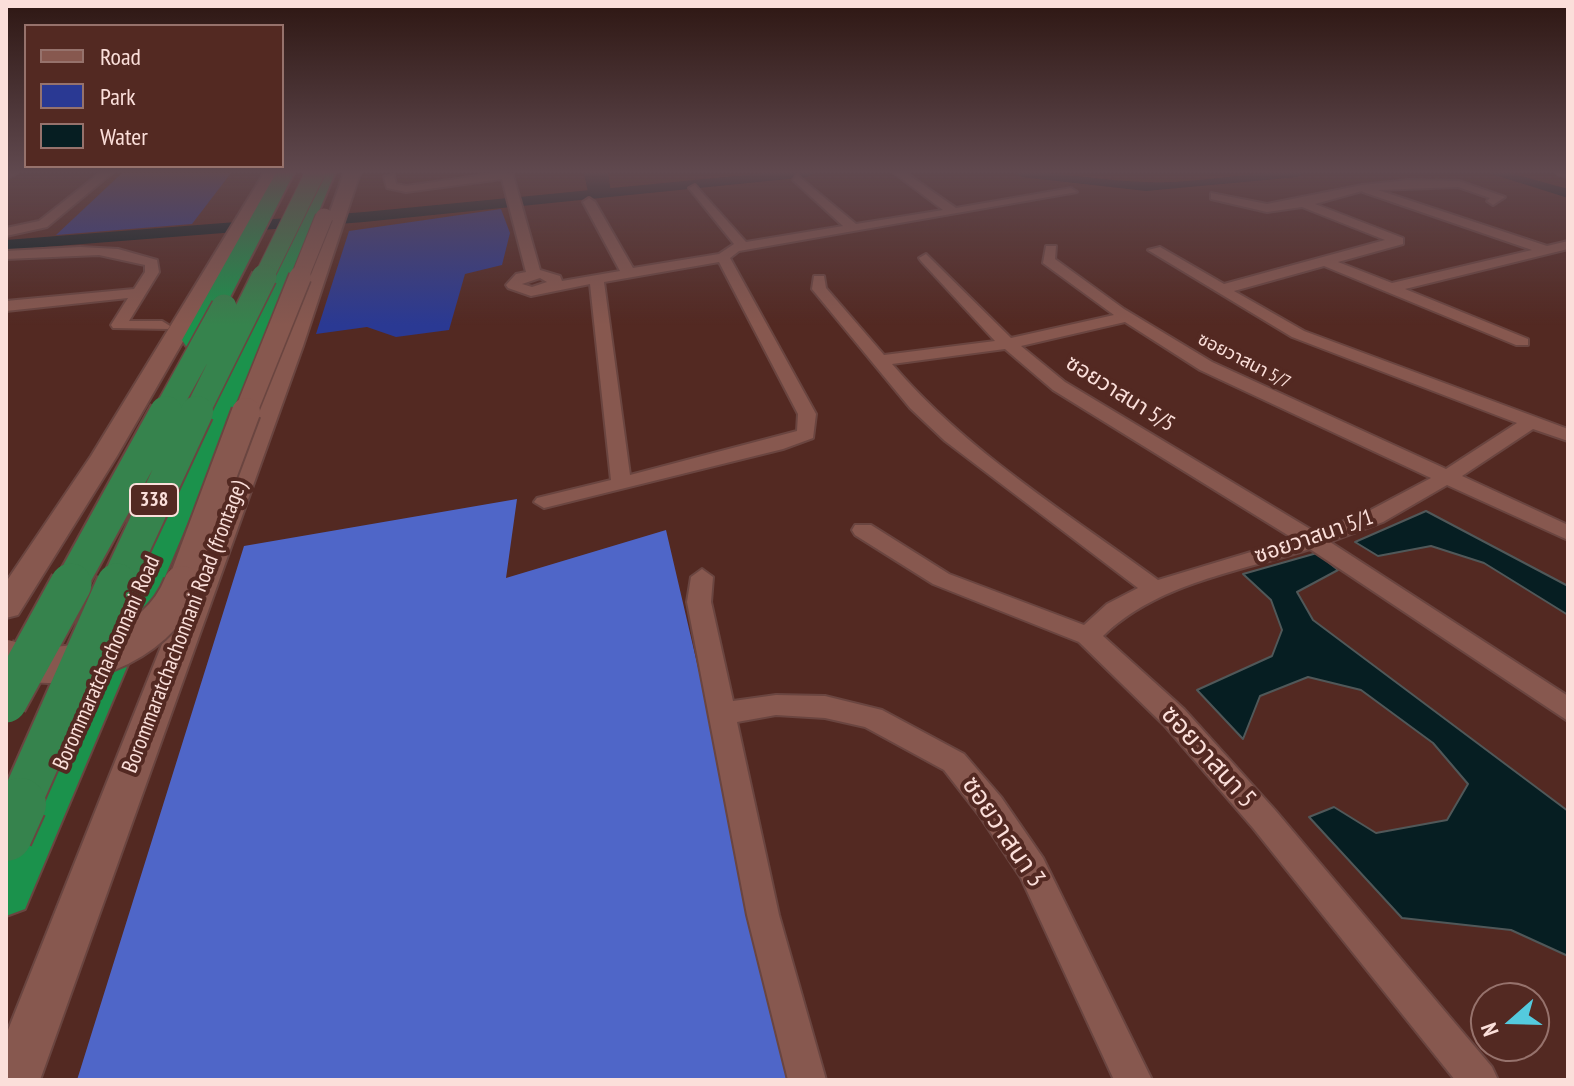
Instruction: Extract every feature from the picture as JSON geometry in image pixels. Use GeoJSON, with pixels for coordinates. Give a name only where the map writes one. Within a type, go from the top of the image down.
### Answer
{"type":"FeatureCollection","features":[{"type":"Feature","properties":{"kind":"highway","name":"338"},"geometry":{"type":"LineString","coordinates":[[6,696],[242,224]]}},
{"type":"Feature","properties":{"kind":"highway","name":"Borommaratchachonnani Road"},"geometry":{"type":"LineString","coordinates":[[6,891],[319,224]]}},
{"type":"Feature","properties":{"kind":"main road","name":"338"},"geometry":{"type":"LineString","coordinates":[[6,576],[162,326],[239,224]]}},
{"type":"Feature","properties":{"kind":"main road"},"geometry":{"type":"LineString","coordinates":[[6,607],[104,456],[241,224]]}},
{"type":"Feature","properties":{"kind":"main road","name":"338"},"geometry":{"type":"LineString","coordinates":[[6,702],[269,224]]}},
{"type":"Feature","properties":{"kind":"main road","name":"338"},"geometry":{"type":"LineString","coordinates":[[6,835],[163,481],[290,224]]}},
{"type":"Feature","properties":{"kind":"main road"},"geometry":{"type":"LineString","coordinates":[[6,658],[38,667],[101,655],[138,639],[160,621],[175,602],[319,224]]}},
{"type":"Feature","properties":{"kind":"main road","name":"Borommaratchachonnani Road (frontage)"},"geometry":{"type":"LineString","coordinates":[[14,1080],[319,224]]}},
{"type":"Feature","properties":{"kind":"street"},"geometry":{"type":"LineString","coordinates":[[6,232],[43,224]]}},
{"type":"Feature","properties":{"kind":"street"},"geometry":{"type":"LineString","coordinates":[[521,224],[534,274]]}},
{"type":"Feature","properties":{"kind":"street"},"geometry":{"type":"LineString","coordinates":[[601,224],[630,275]]}},
{"type":"Feature","properties":{"kind":"street"},"geometry":{"type":"LineString","coordinates":[[724,224],[743,247]]}},
{"type":"Feature","properties":{"kind":"street"},"geometry":{"type":"LineString","coordinates":[[848,224],[853,228]]}},
{"type":"Feature","properties":{"kind":"street"},"geometry":{"type":"LineString","coordinates":[[550,287],[555,279],[534,274],[517,280],[513,285],[531,292],[597,281],[723,257],[728,250],[880,224]]}},
{"type":"Feature","properties":{"kind":"street"},"geometry":{"type":"LineString","coordinates":[[1220,290],[1398,241],[1355,224]]}},
{"type":"Feature","properties":{"kind":"street"},"geometry":{"type":"LineString","coordinates":[[1468,224],[1546,250]]}},
{"type":"Feature","properties":{"kind":"street"},"geometry":{"type":"LineString","coordinates":[[1391,288],[1568,245]]}},
{"type":"Feature","properties":{"kind":"street","name":"ซอยวาสนา 5/7"},"geometry":{"type":"LineString","coordinates":[[1051,249],[1048,260],[1127,317],[1242,385],[1568,533]]}},
{"type":"Feature","properties":{"kind":"street"},"geometry":{"type":"LineString","coordinates":[[1155,250],[1298,334],[1379,367],[1568,435]]}},
{"type":"Feature","properties":{"kind":"street"},"geometry":{"type":"LineString","coordinates":[[6,258],[53,253],[107,253],[152,263],[152,272],[119,325],[162,326]]}},
{"type":"Feature","properties":{"kind":"street"},"geometry":{"type":"LineString","coordinates":[[544,502],[776,445],[806,434],[807,414],[723,257]]}},
{"type":"Feature","properties":{"kind":"street","name":"ซอยวาสนา 5/5"},"geometry":{"type":"LineString","coordinates":[[926,258],[1008,344],[1059,386],[1313,541],[1568,710]]}},
{"type":"Feature","properties":{"kind":"street"},"geometry":{"type":"LineString","coordinates":[[1327,262],[1522,342]]}},
{"type":"Feature","properties":{"kind":"street"},"geometry":{"type":"LineString","coordinates":[[819,279],[819,289],[916,404],[952,437],[1155,589]]}},
{"type":"Feature","properties":{"kind":"street"},"geometry":{"type":"LineString","coordinates":[[597,281],[621,483]]}},
{"type":"Feature","properties":{"kind":"street"},"geometry":{"type":"LineString","coordinates":[[6,306],[138,293]]}},
{"type":"Feature","properties":{"kind":"street"},"geometry":{"type":"LineString","coordinates":[[880,361],[1008,344],[1127,317]]}},
{"type":"Feature","properties":{"kind":"street","name":"ซอยวาสนา 5/1"},"geometry":{"type":"LineString","coordinates":[[1088,636],[1115,610],[1155,589],[1313,541],[1375,517],[1447,477],[1533,421]]}},
{"type":"Feature","properties":{"kind":"street","name":"ซอยวาสนา 5"},"geometry":{"type":"LineString","coordinates":[[863,530],[941,579],[1088,636],[1174,717],[1264,819],[1479,1080]]}},
{"type":"Feature","properties":{"kind":"street"},"geometry":{"type":"LineString","coordinates":[[702,577],[699,602],[763,915],[807,1080]]}},
{"type":"Feature","properties":{"kind":"street","name":"ซอยวาสนา 3"},"geometry":{"type":"LineString","coordinates":[[724,713],[776,705],[825,707],[872,718],[954,762],[990,806],[1032,868],[1133,1080]]}},
{"type":"Feature","properties":{"kind":"green space"},"geometry":{"type":"Polygon","coordinates":[[[68,224],[192,224],[192,224],[56,235],[68,224]]]}},
{"type":"Feature","properties":{"kind":"green space"},"geometry":{"type":"Polygon","coordinates":[[[400,224],[507,224],[510,233],[502,265],[465,274],[449,330],[396,337],[367,327],[316,334],[349,231],[400,224]]]}},
{"type":"Feature","properties":{"kind":"shaded area"},"geometry":{"type":"Polygon","coordinates":[[[517,499],[506,578],[666,530],[794,1080],[77,1080],[244,546],[517,499]]]}},
{"type":"Feature","properties":{"kind":"water"},"geometry":{"type":"Polygon","coordinates":[[[1426,511],[1568,586],[1568,615],[1484,563],[1431,546],[1378,556],[1355,542],[1426,511]]]}},
{"type":"Feature","properties":{"kind":"water"},"geometry":{"type":"Polygon","coordinates":[[[1317,553],[1338,570],[1297,592],[1313,620],[1568,811],[1568,956],[1511,930],[1402,918],[1309,817],[1334,807],[1376,833],[1447,820],[1468,784],[1433,743],[1361,690],[1308,677],[1260,696],[1243,739],[1197,690],[1272,656],[1282,630],[1271,600],[1243,574],[1317,553]]]}},
{"type":"Feature","properties":{"kind":"waterway"},"geometry":{"type":"LineString","coordinates":[[6,245],[279,224]]}}]}
